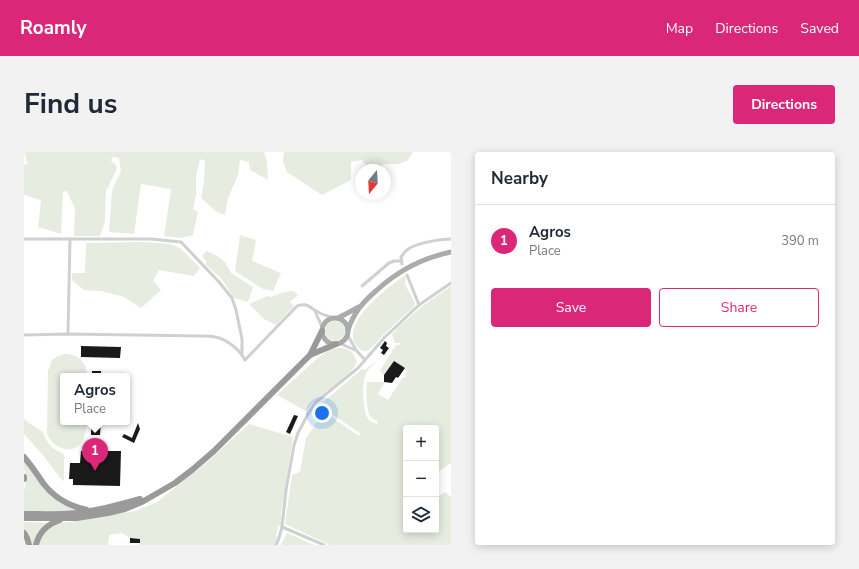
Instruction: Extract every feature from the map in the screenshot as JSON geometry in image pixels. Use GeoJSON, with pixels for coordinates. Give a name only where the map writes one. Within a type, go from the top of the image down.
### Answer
{"type":"FeatureCollection","features":[{"type":"Feature","properties":{"kind":"highway"},"geometry":{"type":"LineString","coordinates":[[24,518],[88,517],[115,511],[142,502],[184,476],[206,458],[310,355],[322,329]]}},
{"type":"Feature","properties":{"kind":"highway"},"geometry":{"type":"LineString","coordinates":[[310,355],[337,343]]}},
{"type":"Feature","properties":{"kind":"highway"},"geometry":{"type":"LineString","coordinates":[[24,457],[44,484],[58,499],[74,507],[95,510]]}},
{"type":"Feature","properties":{"kind":"highway"},"geometry":{"type":"LineString","coordinates":[[24,514],[73,513],[95,510],[132,502],[160,491]]}},
{"type":"Feature","properties":{"kind":"highway"},"geometry":{"type":"LineString","coordinates":[[36,545],[41,533],[49,525],[67,518]]}},
{"type":"Feature","properties":{"kind":"highway"},"geometry":{"type":"LineString","coordinates":[[24,533],[29,545]]}},
{"type":"Feature","properties":{"kind":"main road"},"geometry":{"type":"LineString","coordinates":[[360,306],[344,340],[337,343],[331,343],[325,339],[322,329],[327,321],[360,306],[393,276],[409,266],[437,255],[451,252]]}},
{"type":"Feature","properties":{"kind":"main road"},"geometry":{"type":"LineString","coordinates":[[336,318],[345,322],[348,332]]}},
{"type":"Feature","properties":{"kind":"street"},"geometry":{"type":"LineString","coordinates":[[25,239],[151,239],[182,242],[232,298],[242,339],[242,353],[245,360],[297,306],[303,304],[308,305],[316,311],[336,318]]}},
{"type":"Feature","properties":{"kind":"street"},"geometry":{"type":"LineString","coordinates":[[68,334],[70,239]]}},
{"type":"Feature","properties":{"kind":"street"},"geometry":{"type":"LineString","coordinates":[[362,286],[389,263],[394,261],[401,263],[400,257],[408,249],[420,244],[451,239]]}},
{"type":"Feature","properties":{"kind":"street"},"geometry":{"type":"LineString","coordinates":[[407,275],[419,305]]}},
{"type":"Feature","properties":{"kind":"street"},"geometry":{"type":"LineString","coordinates":[[276,545],[282,527],[286,490],[294,445],[298,433],[316,402],[358,368],[385,337],[419,305],[451,283]]}},
{"type":"Feature","properties":{"kind":"street"},"geometry":{"type":"LineString","coordinates":[[316,311],[322,329]]}},
{"type":"Feature","properties":{"kind":"street"},"geometry":{"type":"LineString","coordinates":[[348,332],[356,350],[365,360]]}},
{"type":"Feature","properties":{"kind":"street"},"geometry":{"type":"LineString","coordinates":[[24,335],[68,334],[216,337],[224,340],[242,353]]}},
{"type":"Feature","properties":{"kind":"street"},"geometry":{"type":"LineString","coordinates":[[337,343],[356,350]]}},
{"type":"Feature","properties":{"kind":"street"},"geometry":{"type":"LineString","coordinates":[[282,527],[324,545]]}},
{"type":"Feature","properties":{"kind":"shaded area"},"geometry":{"type":"Polygon","coordinates":[[[24,152],[264,152],[267,162],[268,180],[250,170],[249,162],[240,160],[238,175],[228,198],[225,215],[217,212],[201,198],[204,182],[205,161],[200,159],[196,176],[196,195],[193,209],[198,212],[193,235],[181,238],[164,236],[171,189],[141,184],[134,234],[109,232],[112,190],[121,171],[119,158],[112,157],[111,161],[116,165],[117,169],[106,191],[105,221],[100,236],[74,236],[75,209],[67,191],[63,192],[61,234],[38,227],[41,200],[24,195],[24,165],[28,164],[24,152]]]}},
{"type":"Feature","properties":{"kind":"shaded area"},"geometry":{"type":"Polygon","coordinates":[[[284,152],[413,152],[408,160],[399,164],[365,164],[362,160],[351,162],[351,180],[322,195],[287,172],[283,161],[284,152]]]}},
{"type":"Feature","properties":{"kind":"shaded area"},"geometry":{"type":"Polygon","coordinates":[[[240,235],[256,240],[252,261],[281,273],[273,291],[263,289],[235,271],[240,235]]]}},
{"type":"Feature","properties":{"kind":"shaded area"},"geometry":{"type":"Polygon","coordinates":[[[144,242],[171,244],[180,248],[200,268],[194,276],[159,270],[153,281],[161,290],[141,308],[122,296],[101,291],[84,290],[72,280],[72,273],[85,273],[86,243],[144,242]]]}},
{"type":"Feature","properties":{"kind":"shaded area"},"geometry":{"type":"Polygon","coordinates":[[[206,251],[216,255],[225,262],[231,273],[253,287],[248,302],[234,298],[221,278],[205,264],[207,262],[202,256],[206,251]]]}},
{"type":"Feature","properties":{"kind":"shaded area"},"geometry":{"type":"Polygon","coordinates":[[[406,276],[405,284],[415,303],[414,307],[386,332],[371,348],[367,351],[361,350],[357,346],[353,337],[354,327],[360,317],[377,297],[406,276]]]}},
{"type":"Feature","properties":{"kind":"shaded area"},"geometry":{"type":"Polygon","coordinates":[[[451,286],[451,463],[439,471],[439,425],[403,425],[403,533],[439,533],[439,496],[445,492],[451,497],[451,545],[330,545],[285,524],[292,475],[300,472],[306,438],[324,412],[359,436],[361,434],[326,410],[322,406],[322,403],[362,369],[365,370],[375,362],[366,373],[363,395],[367,417],[371,422],[377,424],[378,422],[370,416],[368,409],[366,394],[367,382],[385,382],[378,394],[388,400],[403,377],[405,378],[407,371],[404,368],[384,375],[380,371],[396,345],[401,343],[395,343],[392,334],[420,308],[451,286]]]}},
{"type":"Feature","properties":{"kind":"shaded area"},"geometry":{"type":"Polygon","coordinates":[[[293,291],[298,295],[290,302],[294,306],[276,325],[264,319],[249,304],[267,296],[271,297],[284,292],[293,291]]]}},
{"type":"Feature","properties":{"kind":"shaded area"},"geometry":{"type":"Polygon","coordinates":[[[335,321],[342,324],[345,331],[342,338],[335,341],[328,338],[325,331],[328,324],[335,321]]]}},
{"type":"Feature","properties":{"kind":"shaded area"},"geometry":{"type":"Polygon","coordinates":[[[344,348],[351,351],[357,362],[349,373],[313,402],[306,411],[277,395],[319,357],[329,350],[344,348]]]}},
{"type":"Feature","properties":{"kind":"shaded area"},"geometry":{"type":"Polygon","coordinates":[[[69,354],[77,357],[83,363],[87,371],[87,373],[60,373],[60,425],[86,425],[84,438],[76,448],[71,449],[65,449],[55,444],[50,440],[47,434],[48,371],[52,360],[58,356],[69,354]]]}},
{"type":"Feature","properties":{"kind":"shaded area"},"geometry":{"type":"Polygon","coordinates":[[[24,418],[26,421],[43,432],[46,440],[53,448],[64,454],[64,481],[24,434],[24,418]]]}},
{"type":"Feature","properties":{"kind":"shaded area"},"geometry":{"type":"Polygon","coordinates":[[[249,424],[293,437],[281,513],[281,526],[278,526],[276,536],[278,537],[274,545],[140,545],[139,539],[130,538],[122,533],[109,535],[108,545],[39,545],[45,533],[58,523],[135,511],[157,502],[205,464],[249,424]]]}},
{"type":"Feature","properties":{"kind":"shaded area"},"geometry":{"type":"Polygon","coordinates":[[[24,460],[45,490],[82,511],[24,511],[24,491],[26,482],[24,460]]]}},
{"type":"Feature","properties":{"kind":"shaded area"},"geometry":{"type":"Polygon","coordinates":[[[24,522],[49,523],[34,545],[30,545],[24,530],[24,522]]]}},
{"type":"Feature","properties":{"kind":"shaded area"},"geometry":{"type":"Polygon","coordinates":[[[287,533],[314,545],[281,545],[287,533]]]}},
{"type":"Feature","properties":{"kind":"building"},"geometry":{"type":"Polygon","coordinates":[[[385,341],[387,343],[386,346],[389,348],[384,355],[381,353],[383,350],[380,348],[385,341]]]}},
{"type":"Feature","properties":{"kind":"building"},"geometry":{"type":"Polygon","coordinates":[[[81,346],[121,347],[120,358],[81,357],[81,346]]]}},
{"type":"Feature","properties":{"kind":"building"},"geometry":{"type":"Polygon","coordinates":[[[394,361],[405,368],[398,378],[396,377],[392,383],[384,382],[384,375],[394,361]]]}},
{"type":"Feature","properties":{"kind":"building"},"geometry":{"type":"Polygon","coordinates":[[[92,371],[101,371],[101,373],[92,373],[92,371]]]}},
{"type":"Feature","properties":{"kind":"building"},"geometry":{"type":"Polygon","coordinates":[[[294,415],[298,416],[290,434],[286,432],[294,415]]]}},
{"type":"Feature","properties":{"kind":"building"},"geometry":{"type":"Polygon","coordinates":[[[138,423],[140,429],[134,443],[122,437],[124,434],[132,438],[138,423]]]}},
{"type":"Feature","properties":{"kind":"building"},"geometry":{"type":"Polygon","coordinates":[[[91,425],[101,425],[100,435],[91,435],[91,425]]]}},
{"type":"Feature","properties":{"kind":"building"},"geometry":{"type":"Polygon","coordinates":[[[81,451],[121,451],[120,486],[73,485],[73,479],[69,479],[70,463],[80,463],[81,451]]]}},
{"type":"Feature","properties":{"kind":"building"},"geometry":{"type":"Polygon","coordinates":[[[130,538],[140,539],[140,543],[130,543],[130,538]]]}},
{"type":"Feature","properties":{"kind":"place","name":"Agros"},"geometry":{"type":"Point","coordinates":[95,471]}}]}
